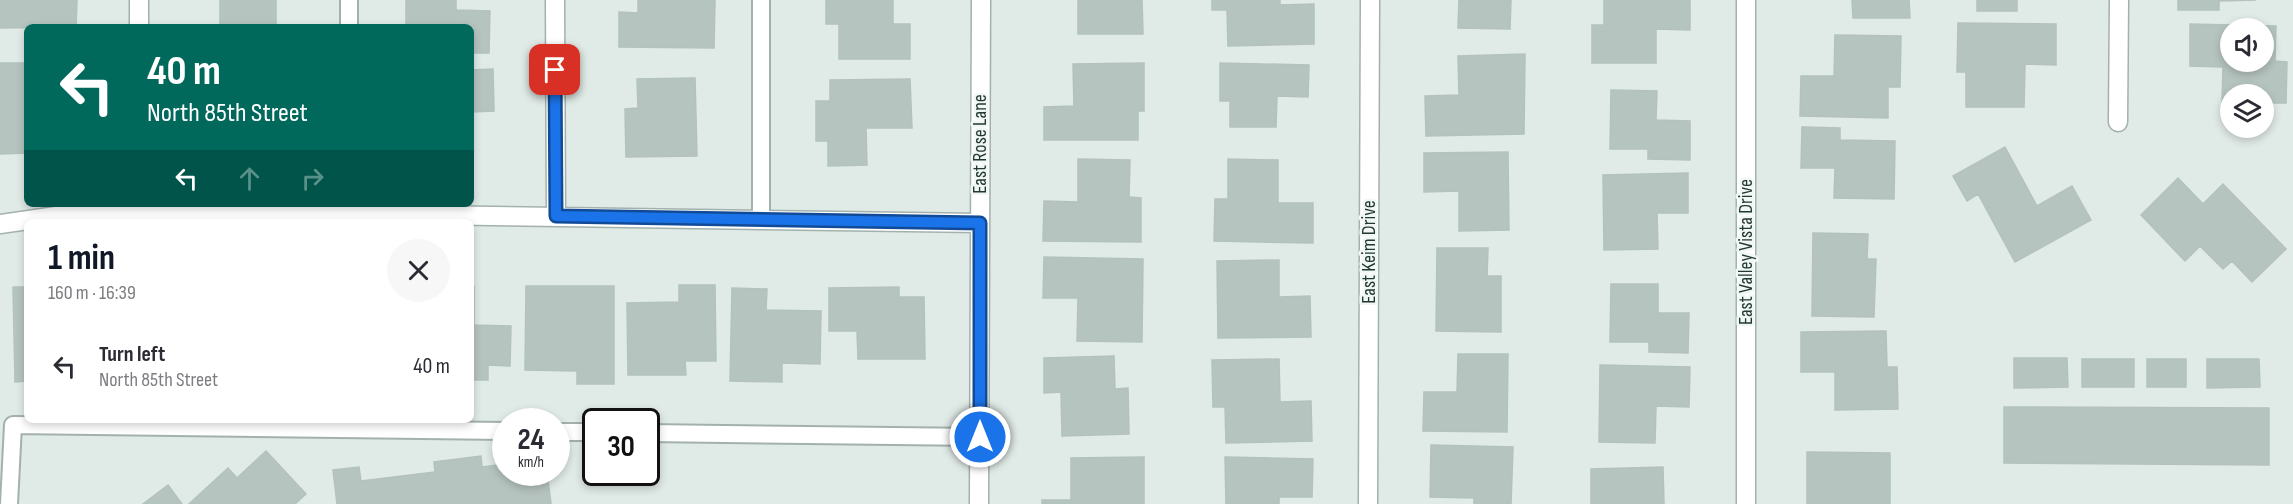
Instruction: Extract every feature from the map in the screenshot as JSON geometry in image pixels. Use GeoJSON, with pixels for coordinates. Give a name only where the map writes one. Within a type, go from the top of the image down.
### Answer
{"type":"FeatureCollection","features":[{"type":"Feature","properties":{"kind":"street"},"geometry":{"type":"LineString","coordinates":[[139,0],[139,24]]}},
{"type":"Feature","properties":{"kind":"street"},"geometry":{"type":"LineString","coordinates":[[555,0],[556,216]]}},
{"type":"Feature","properties":{"kind":"street","name":"East Rose Lane"},"geometry":{"type":"LineString","coordinates":[[979,504],[981,0]]}},
{"type":"Feature","properties":{"kind":"street","name":"East Keim Drive"},"geometry":{"type":"LineString","coordinates":[[1368,504],[1370,0]]}},
{"type":"Feature","properties":{"kind":"street","name":"East Valley Vista Drive"},"geometry":{"type":"LineString","coordinates":[[1746,0],[1746,504]]}},
{"type":"Feature","properties":{"kind":"street"},"geometry":{"type":"LineString","coordinates":[[2118,122],[2120,0]]}},
{"type":"Feature","properties":{"kind":"street"},"geometry":{"type":"LineString","coordinates":[[35,219],[138,209],[348,209],[556,216],[980,223]]}},
{"type":"Feature","properties":{"kind":"street"},"geometry":{"type":"LineString","coordinates":[[0,224],[24,221]]}},
{"type":"Feature","properties":{"kind":"lane"},"geometry":{"type":"LineString","coordinates":[[349,0],[349,24]]}},
{"type":"Feature","properties":{"kind":"lane"},"geometry":{"type":"LineString","coordinates":[[761,0],[761,219]]}},
{"type":"Feature","properties":{"kind":"lane"},"geometry":{"type":"LineString","coordinates":[[9,504],[13,425],[492,431]]}},
{"type":"Feature","properties":{"kind":"lane"},"geometry":{"type":"LineString","coordinates":[[660,433],[980,437]]}},
{"type":"Feature","properties":{"kind":"building"},"geometry":{"type":"Polygon","coordinates":[[[0,0],[77,0],[76,24],[24,24],[24,28],[0,28],[0,0]]]}},
{"type":"Feature","properties":{"kind":"building"},"geometry":{"type":"Polygon","coordinates":[[[220,0],[276,0],[276,24],[220,24],[220,0]]]}},
{"type":"Feature","properties":{"kind":"building"},"geometry":{"type":"Polygon","coordinates":[[[406,0],[456,0],[456,10],[490,11],[489,53],[474,53],[474,24],[406,24],[406,0]]]}},
{"type":"Feature","properties":{"kind":"building"},"geometry":{"type":"Polygon","coordinates":[[[638,0],[715,0],[714,48],[619,47],[619,12],[638,13],[638,0]]]}},
{"type":"Feature","properties":{"kind":"building"},"geometry":{"type":"Polygon","coordinates":[[[826,0],[893,0],[893,24],[910,24],[910,59],[839,59],[839,24],[826,24],[826,0]]]}},
{"type":"Feature","properties":{"kind":"building"},"geometry":{"type":"Polygon","coordinates":[[[1078,0],[1142,0],[1143,34],[1078,34],[1078,0]]]}},
{"type":"Feature","properties":{"kind":"building"},"geometry":{"type":"Polygon","coordinates":[[[1212,0],[1280,0],[1280,5],[1314,4],[1314,44],[1228,46],[1227,10],[1212,10],[1212,0]]]}},
{"type":"Feature","properties":{"kind":"building"},"geometry":{"type":"Polygon","coordinates":[[[1459,0],[1511,0],[1510,29],[1458,28],[1459,0]]]}},
{"type":"Feature","properties":{"kind":"building"},"geometry":{"type":"Polygon","coordinates":[[[1604,0],[1690,0],[1690,30],[1656,29],[1656,63],[1592,63],[1592,25],[1604,25],[1604,0]]]}},
{"type":"Feature","properties":{"kind":"building"},"geometry":{"type":"Polygon","coordinates":[[[1852,0],[1909,0],[1910,18],[1853,18],[1852,0]]]}},
{"type":"Feature","properties":{"kind":"building"},"geometry":{"type":"Polygon","coordinates":[[[1977,0],[2017,0],[2017,11],[1977,11],[1977,0]]]}},
{"type":"Feature","properties":{"kind":"building"},"geometry":{"type":"Polygon","coordinates":[[[2178,0],[2256,0],[2219,1],[2219,10],[2178,10],[2178,0]]]}},
{"type":"Feature","properties":{"kind":"building"},"geometry":{"type":"Polygon","coordinates":[[[1958,23],[2056,24],[2056,65],[2025,64],[2024,107],[1966,107],[1966,72],[1957,72],[1958,23]]]}},
{"type":"Feature","properties":{"kind":"building"},"geometry":{"type":"Polygon","coordinates":[[[2190,24],[2220,25],[2220,67],[2190,66],[2190,24]]]}},
{"type":"Feature","properties":{"kind":"building"},"geometry":{"type":"Polygon","coordinates":[[[2274,26],[2276,26],[2275,61],[2287,62],[2286,103],[2274,103],[2274,84],[2223,84],[2223,72],[2274,72],[2274,26]]]}},
{"type":"Feature","properties":{"kind":"building"},"geometry":{"type":"Polygon","coordinates":[[[1835,35],[1901,36],[1900,87],[1888,87],[1888,118],[1800,116],[1801,76],[1834,76],[1835,35]]]}},
{"type":"Feature","properties":{"kind":"building"},"geometry":{"type":"Polygon","coordinates":[[[1525,54],[1524,134],[1426,136],[1425,96],[1459,95],[1458,56],[1525,54]]]}},
{"type":"Feature","properties":{"kind":"building"},"geometry":{"type":"Polygon","coordinates":[[[0,63],[24,63],[24,153],[0,154],[0,63]]]}},
{"type":"Feature","properties":{"kind":"building"},"geometry":{"type":"Polygon","coordinates":[[[1144,63],[1144,111],[1138,111],[1138,140],[1044,140],[1044,107],[1074,106],[1073,64],[1144,63]]]}},
{"type":"Feature","properties":{"kind":"building"},"geometry":{"type":"Polygon","coordinates":[[[1220,63],[1309,65],[1308,97],[1277,96],[1276,127],[1230,127],[1230,101],[1220,101],[1220,63]]]}},
{"type":"Feature","properties":{"kind":"building"},"geometry":{"type":"Polygon","coordinates":[[[493,69],[494,111],[474,112],[474,70],[493,69]]]}},
{"type":"Feature","properties":{"kind":"building"},"geometry":{"type":"Polygon","coordinates":[[[695,78],[697,156],[626,157],[625,109],[638,108],[637,79],[695,78]]]}},
{"type":"Feature","properties":{"kind":"building"},"geometry":{"type":"Polygon","coordinates":[[[910,79],[912,128],[866,128],[867,165],[828,166],[828,141],[816,141],[816,101],[830,101],[830,80],[910,79]]]}},
{"type":"Feature","properties":{"kind":"building"},"geometry":{"type":"Polygon","coordinates":[[[1611,90],[1657,91],[1656,120],[1690,121],[1690,160],[1648,159],[1648,149],[1610,149],[1611,90]]]}},
{"type":"Feature","properties":{"kind":"building"},"geometry":{"type":"Polygon","coordinates":[[[1802,127],[1840,128],[1840,140],[1895,141],[1894,199],[1834,198],[1835,168],[1801,168],[1802,127]]]}},
{"type":"Feature","properties":{"kind":"building"},"geometry":{"type":"Polygon","coordinates":[[[2005,147],[2037,206],[2072,186],[2091,220],[2015,262],[1978,194],[1967,201],[1953,176],[2005,147]]]}},
{"type":"Feature","properties":{"kind":"building"},"geometry":{"type":"Polygon","coordinates":[[[1508,152],[1509,230],[1459,231],[1459,191],[1424,192],[1424,153],[1508,152]]]}},
{"type":"Feature","properties":{"kind":"building"},"geometry":{"type":"Polygon","coordinates":[[[1078,159],[1130,160],[1129,197],[1141,198],[1141,242],[1043,241],[1044,201],[1078,202],[1078,159]]]}},
{"type":"Feature","properties":{"kind":"building"},"geometry":{"type":"Polygon","coordinates":[[[1228,159],[1278,160],[1278,203],[1313,203],[1313,243],[1214,241],[1215,199],[1228,199],[1228,159]]]}},
{"type":"Feature","properties":{"kind":"building"},"geometry":{"type":"Polygon","coordinates":[[[1688,173],[1688,213],[1657,213],[1658,249],[1604,250],[1603,175],[1688,173]]]}},
{"type":"Feature","properties":{"kind":"building"},"geometry":{"type":"Polygon","coordinates":[[[2178,178],[2203,204],[2223,184],[2286,249],[2252,282],[2232,261],[2223,269],[2200,246],[2185,261],[2141,215],[2178,178]]]}},
{"type":"Feature","properties":{"kind":"building"},"geometry":{"type":"Polygon","coordinates":[[[1813,233],[1868,234],[1867,259],[1876,259],[1874,317],[1812,316],[1813,233]]]}},
{"type":"Feature","properties":{"kind":"building"},"geometry":{"type":"Polygon","coordinates":[[[1437,248],[1488,248],[1487,276],[1501,276],[1501,332],[1436,331],[1437,248]]]}},
{"type":"Feature","properties":{"kind":"building"},"geometry":{"type":"Polygon","coordinates":[[[1044,257],[1143,259],[1142,342],[1077,341],[1078,298],[1043,298],[1044,257]]]}},
{"type":"Feature","properties":{"kind":"building"},"geometry":{"type":"Polygon","coordinates":[[[1279,260],[1279,297],[1310,296],[1311,337],[1218,338],[1217,261],[1279,260]]]}},
{"type":"Feature","properties":{"kind":"building"},"geometry":{"type":"Polygon","coordinates":[[[1611,284],[1658,284],[1658,313],[1689,313],[1688,353],[1649,352],[1649,342],[1610,342],[1611,284]]]}},
{"type":"Feature","properties":{"kind":"building"},"geometry":{"type":"Polygon","coordinates":[[[679,285],[715,285],[716,361],[685,361],[686,375],[628,375],[627,303],[679,302],[679,285]]]}},
{"type":"Feature","properties":{"kind":"building"},"geometry":{"type":"Polygon","coordinates":[[[526,286],[614,286],[614,384],[577,384],[577,371],[525,370],[526,286]]]}},
{"type":"Feature","properties":{"kind":"building"},"geometry":{"type":"Polygon","coordinates":[[[13,287],[24,287],[24,381],[15,382],[13,287]]]}},
{"type":"Feature","properties":{"kind":"building"},"geometry":{"type":"Polygon","coordinates":[[[899,287],[899,297],[924,297],[925,359],[858,359],[857,331],[829,331],[829,288],[899,287]]]}},
{"type":"Feature","properties":{"kind":"building"},"geometry":{"type":"Polygon","coordinates":[[[732,288],[767,289],[766,310],[821,311],[820,364],[782,363],[782,382],[730,381],[732,288]]]}},
{"type":"Feature","properties":{"kind":"building"},"geometry":{"type":"Polygon","coordinates":[[[474,325],[511,326],[510,366],[488,365],[488,380],[474,380],[474,325]]]}},
{"type":"Feature","properties":{"kind":"building"},"geometry":{"type":"Polygon","coordinates":[[[1886,331],[1887,367],[1897,367],[1898,409],[1835,410],[1835,372],[1801,372],[1801,332],[1886,331]]]}},
{"type":"Feature","properties":{"kind":"building"},"geometry":{"type":"Polygon","coordinates":[[[1458,354],[1508,354],[1507,432],[1423,431],[1424,392],[1457,392],[1458,354]]]}},
{"type":"Feature","properties":{"kind":"building"},"geometry":{"type":"Polygon","coordinates":[[[1114,356],[1115,389],[1128,388],[1129,434],[1062,436],[1061,392],[1044,393],[1044,358],[1114,356]]]}},
{"type":"Feature","properties":{"kind":"building"},"geometry":{"type":"Polygon","coordinates":[[[2014,358],[2067,358],[2068,387],[2014,388],[2014,358]]]}},
{"type":"Feature","properties":{"kind":"building"},"geometry":{"type":"Polygon","coordinates":[[[1279,359],[1280,402],[1311,401],[1312,441],[1226,443],[1225,407],[1213,407],[1212,360],[1279,359]]]}},
{"type":"Feature","properties":{"kind":"building"},"geometry":{"type":"Polygon","coordinates":[[[2082,359],[2134,359],[2134,387],[2082,387],[2082,359]]]}},
{"type":"Feature","properties":{"kind":"building"},"geometry":{"type":"Polygon","coordinates":[[[2147,359],[2186,359],[2186,387],[2147,387],[2147,359]]]}},
{"type":"Feature","properties":{"kind":"building"},"geometry":{"type":"Polygon","coordinates":[[[2207,359],[2259,359],[2260,387],[2207,388],[2207,359]]]}},
{"type":"Feature","properties":{"kind":"building"},"geometry":{"type":"Polygon","coordinates":[[[1600,365],[1690,367],[1689,407],[1656,406],[1655,443],[1599,442],[1600,365]]]}},
{"type":"Feature","properties":{"kind":"building"},"geometry":{"type":"Polygon","coordinates":[[[2004,407],[2269,408],[2269,465],[2004,463],[2004,407]]]}},
{"type":"Feature","properties":{"kind":"building"},"geometry":{"type":"Polygon","coordinates":[[[1431,445],[1513,447],[1511,504],[1474,504],[1474,498],[1430,497],[1431,445]]]}},
{"type":"Feature","properties":{"kind":"building"},"geometry":{"type":"Polygon","coordinates":[[[266,451],[306,494],[295,504],[189,504],[228,468],[237,478],[266,451]]]}},
{"type":"Feature","properties":{"kind":"building"},"geometry":{"type":"Polygon","coordinates":[[[1807,452],[1890,453],[1890,504],[1807,504],[1807,452]]]}},
{"type":"Feature","properties":{"kind":"building"},"geometry":{"type":"Polygon","coordinates":[[[481,456],[482,467],[492,466],[492,486],[549,486],[551,504],[337,504],[333,470],[359,467],[361,481],[435,472],[434,462],[481,456]]]}},
{"type":"Feature","properties":{"kind":"building"},"geometry":{"type":"Polygon","coordinates":[[[1144,457],[1144,504],[1042,504],[1042,500],[1071,500],[1071,458],[1144,457]]]}},
{"type":"Feature","properties":{"kind":"building"},"geometry":{"type":"Polygon","coordinates":[[[1225,457],[1313,459],[1312,497],[1279,497],[1279,504],[1226,504],[1225,457]]]}},
{"type":"Feature","properties":{"kind":"building"},"geometry":{"type":"Polygon","coordinates":[[[1663,467],[1664,504],[1591,504],[1591,469],[1663,467]]]}},
{"type":"Feature","properties":{"kind":"building"},"geometry":{"type":"Polygon","coordinates":[[[168,485],[182,504],[143,504],[168,485]]]}},
{"type":"Feature","properties":{"kind":"route"},"geometry":{"type":"LineString","coordinates":[[555,70],[556,216],[980,223],[980,437]]}}]}
